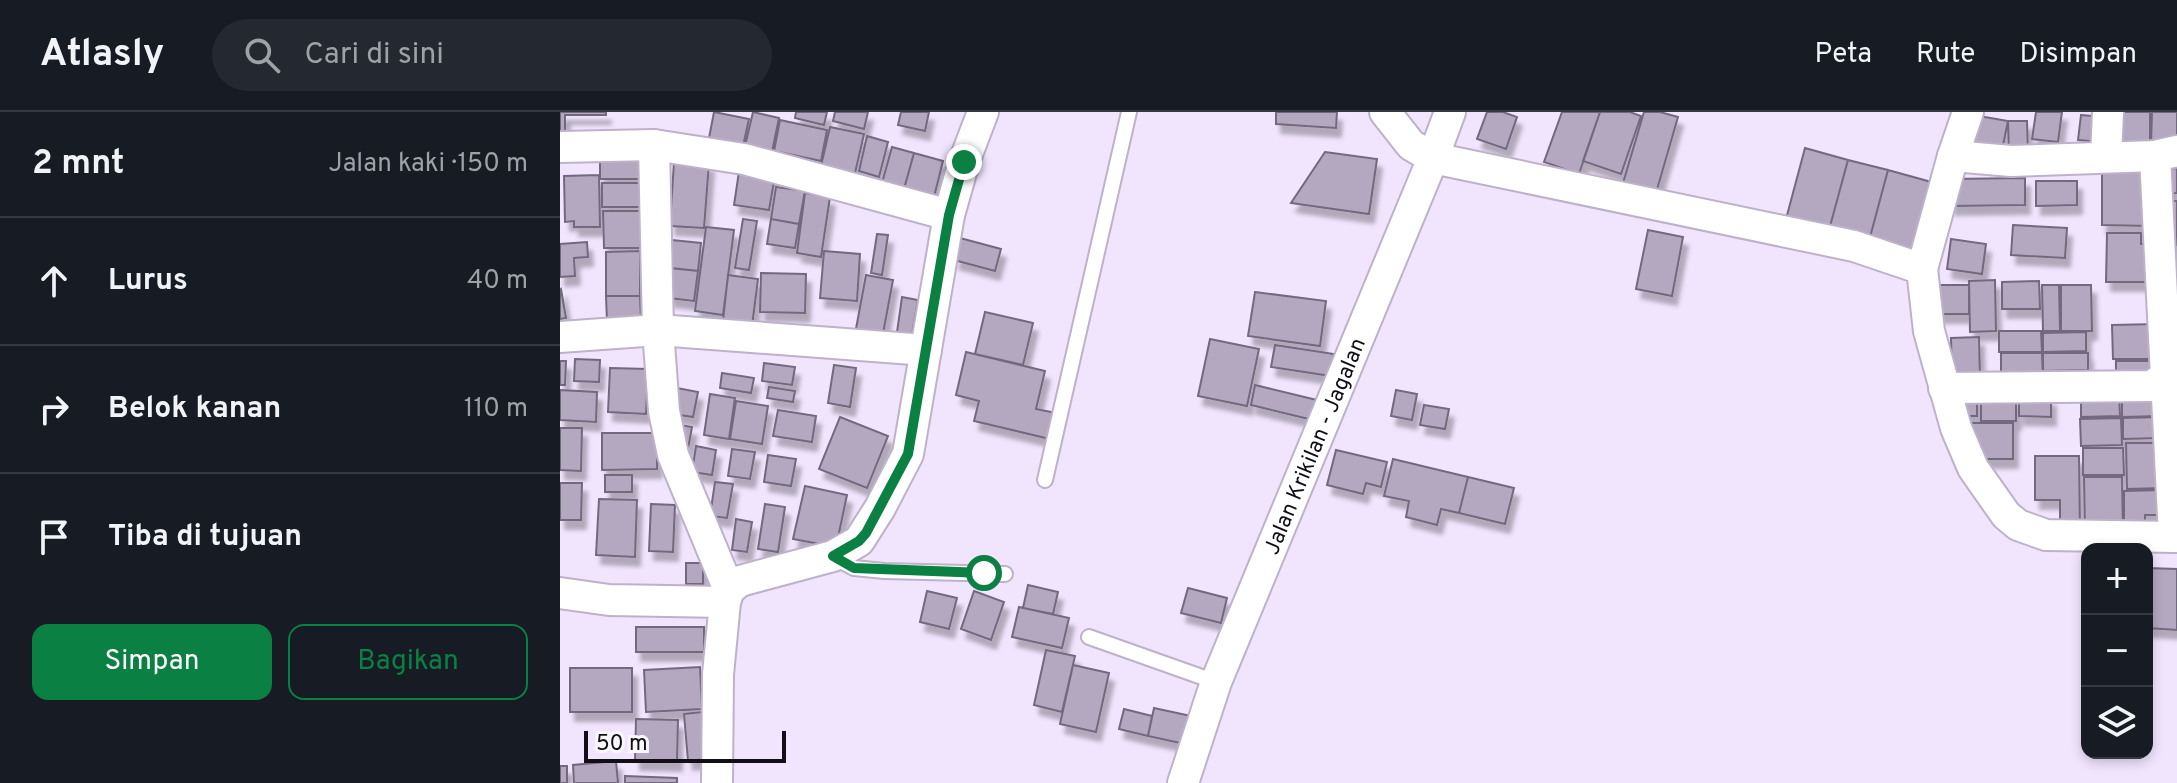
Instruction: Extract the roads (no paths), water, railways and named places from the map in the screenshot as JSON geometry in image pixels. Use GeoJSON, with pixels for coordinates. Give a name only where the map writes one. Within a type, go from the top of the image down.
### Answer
{"type":"FeatureCollection","features":[{"type":"Feature","properties":{"kind":"street"},"geometry":{"type":"LineString","coordinates":[[560,593],[609,600],[727,596],[740,581],[833,556],[859,541],[908,454],[949,215],[983,112]]}},
{"type":"Feature","properties":{"kind":"street"},"geometry":{"type":"LineString","coordinates":[[1385,112],[1411,145],[1433,158],[1854,246],[1922,269]]}},
{"type":"Feature","properties":{"kind":"street","name":"Jalan Krikilan - Jagalan"},"geometry":{"type":"LineString","coordinates":[[1183,783],[1216,682],[1450,112]]}},
{"type":"Feature","properties":{"kind":"street"},"geometry":{"type":"LineString","coordinates":[[1953,156],[2011,161],[2166,154],[2175,537],[2046,535],[2018,525],[2006,515],[1973,468],[1956,428],[1929,331],[1922,269],[1953,156],[1968,112]]}},
{"type":"Feature","properties":{"kind":"street"},"geometry":{"type":"LineString","coordinates":[[2106,157],[2108,112]]}},
{"type":"Feature","properties":{"kind":"street"},"geometry":{"type":"LineString","coordinates":[[560,147],[654,145],[744,159],[949,215]]}},
{"type":"Feature","properties":{"kind":"street"},"geometry":{"type":"LineString","coordinates":[[654,145],[658,330],[664,411],[673,455],[727,596],[718,674],[717,783]]}},
{"type":"Feature","properties":{"kind":"street"},"geometry":{"type":"LineString","coordinates":[[560,337],[658,330],[926,350]]}},
{"type":"Feature","properties":{"kind":"street"},"geometry":{"type":"LineString","coordinates":[[1944,388],[2152,386],[2171,374]]}},
{"type":"Feature","properties":{"kind":"lane"},"geometry":{"type":"LineString","coordinates":[[1045,480],[1129,112]]}},
{"type":"Feature","properties":{"kind":"lane"},"geometry":{"type":"LineString","coordinates":[[833,556],[854,568],[1005,574]]}},
{"type":"Feature","properties":{"kind":"lane"},"geometry":{"type":"LineString","coordinates":[[1089,637],[1216,682]]}}]}
